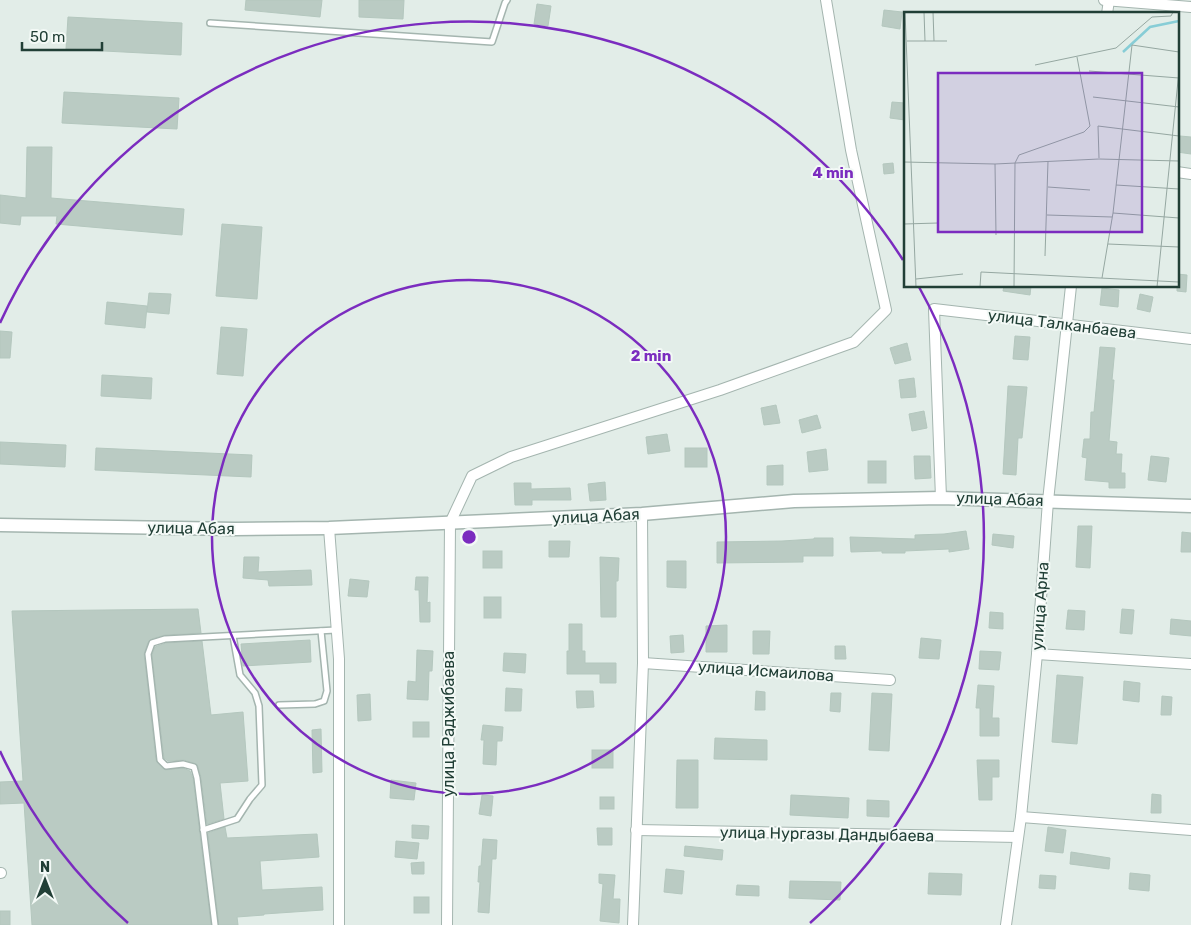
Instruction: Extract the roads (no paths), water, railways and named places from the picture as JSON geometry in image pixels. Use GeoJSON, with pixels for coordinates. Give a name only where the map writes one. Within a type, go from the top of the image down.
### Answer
{"type":"FeatureCollection","features":[{"type":"Feature","properties":{"kind":"street"},"geometry":{"type":"LineString","coordinates":[[450,523],[472,476],[511,457],[720,390],[854,342],[886,310],[850,150],[826,0]]}},
{"type":"Feature","properties":{"kind":"street"},"geometry":{"type":"LineString","coordinates":[[1104,0],[1191,7]]}},
{"type":"Feature","properties":{"kind":"street"},"geometry":{"type":"LineString","coordinates":[[1178,172],[1191,174]]}},
{"type":"Feature","properties":{"kind":"street","name":"улица Арна"},"geometry":{"type":"LineString","coordinates":[[1006,925],[1021,817],[1037,654],[1048,501],[1070,288]]}},
{"type":"Feature","properties":{"kind":"street","name":"улица Талканбаева"},"geometry":{"type":"LineString","coordinates":[[941,498],[934,309],[1191,339]]}},
{"type":"Feature","properties":{"kind":"street","name":"улица Абая"},"geometry":{"type":"LineString","coordinates":[[0,526],[235,529],[329,528],[642,514],[794,501],[941,498],[1191,506]]}},
{"type":"Feature","properties":{"kind":"street"},"geometry":{"type":"LineString","coordinates":[[633,925],[643,663],[642,514]]}},
{"type":"Feature","properties":{"kind":"street","name":"улица Раджибаева"},"geometry":{"type":"LineString","coordinates":[[447,925],[450,523]]}},
{"type":"Feature","properties":{"kind":"street"},"geometry":{"type":"LineString","coordinates":[[329,528],[339,659],[340,925]]}},
{"type":"Feature","properties":{"kind":"street"},"geometry":{"type":"LineString","coordinates":[[1037,654],[1191,664]]}},
{"type":"Feature","properties":{"kind":"street","name":"улица Исмаилова"},"geometry":{"type":"LineString","coordinates":[[643,663],[890,680]]}},
{"type":"Feature","properties":{"kind":"street"},"geometry":{"type":"LineString","coordinates":[[1021,817],[1191,830]]}},
{"type":"Feature","properties":{"kind":"street","name":"улица Нургазы Дандыбаева"},"geometry":{"type":"LineString","coordinates":[[636,830],[1018,837]]}},
{"type":"Feature","properties":{"kind":"lane"},"geometry":{"type":"LineString","coordinates":[[210,23],[492,42],[507,0]]}},
{"type":"Feature","properties":{"kind":"lane"},"geometry":{"type":"LineString","coordinates":[[215,925],[197,778],[194,767],[183,764],[166,766],[160,760],[148,654],[152,642],[337,630]]}},
{"type":"Feature","properties":{"kind":"lane"},"geometry":{"type":"LineString","coordinates":[[279,705],[315,704],[324,701],[327,692],[320,631]]}},
{"type":"Feature","properties":{"kind":"lane"},"geometry":{"type":"LineString","coordinates":[[203,830],[237,819],[262,785],[259,706],[255,693],[240,675],[232,636]]}}]}
